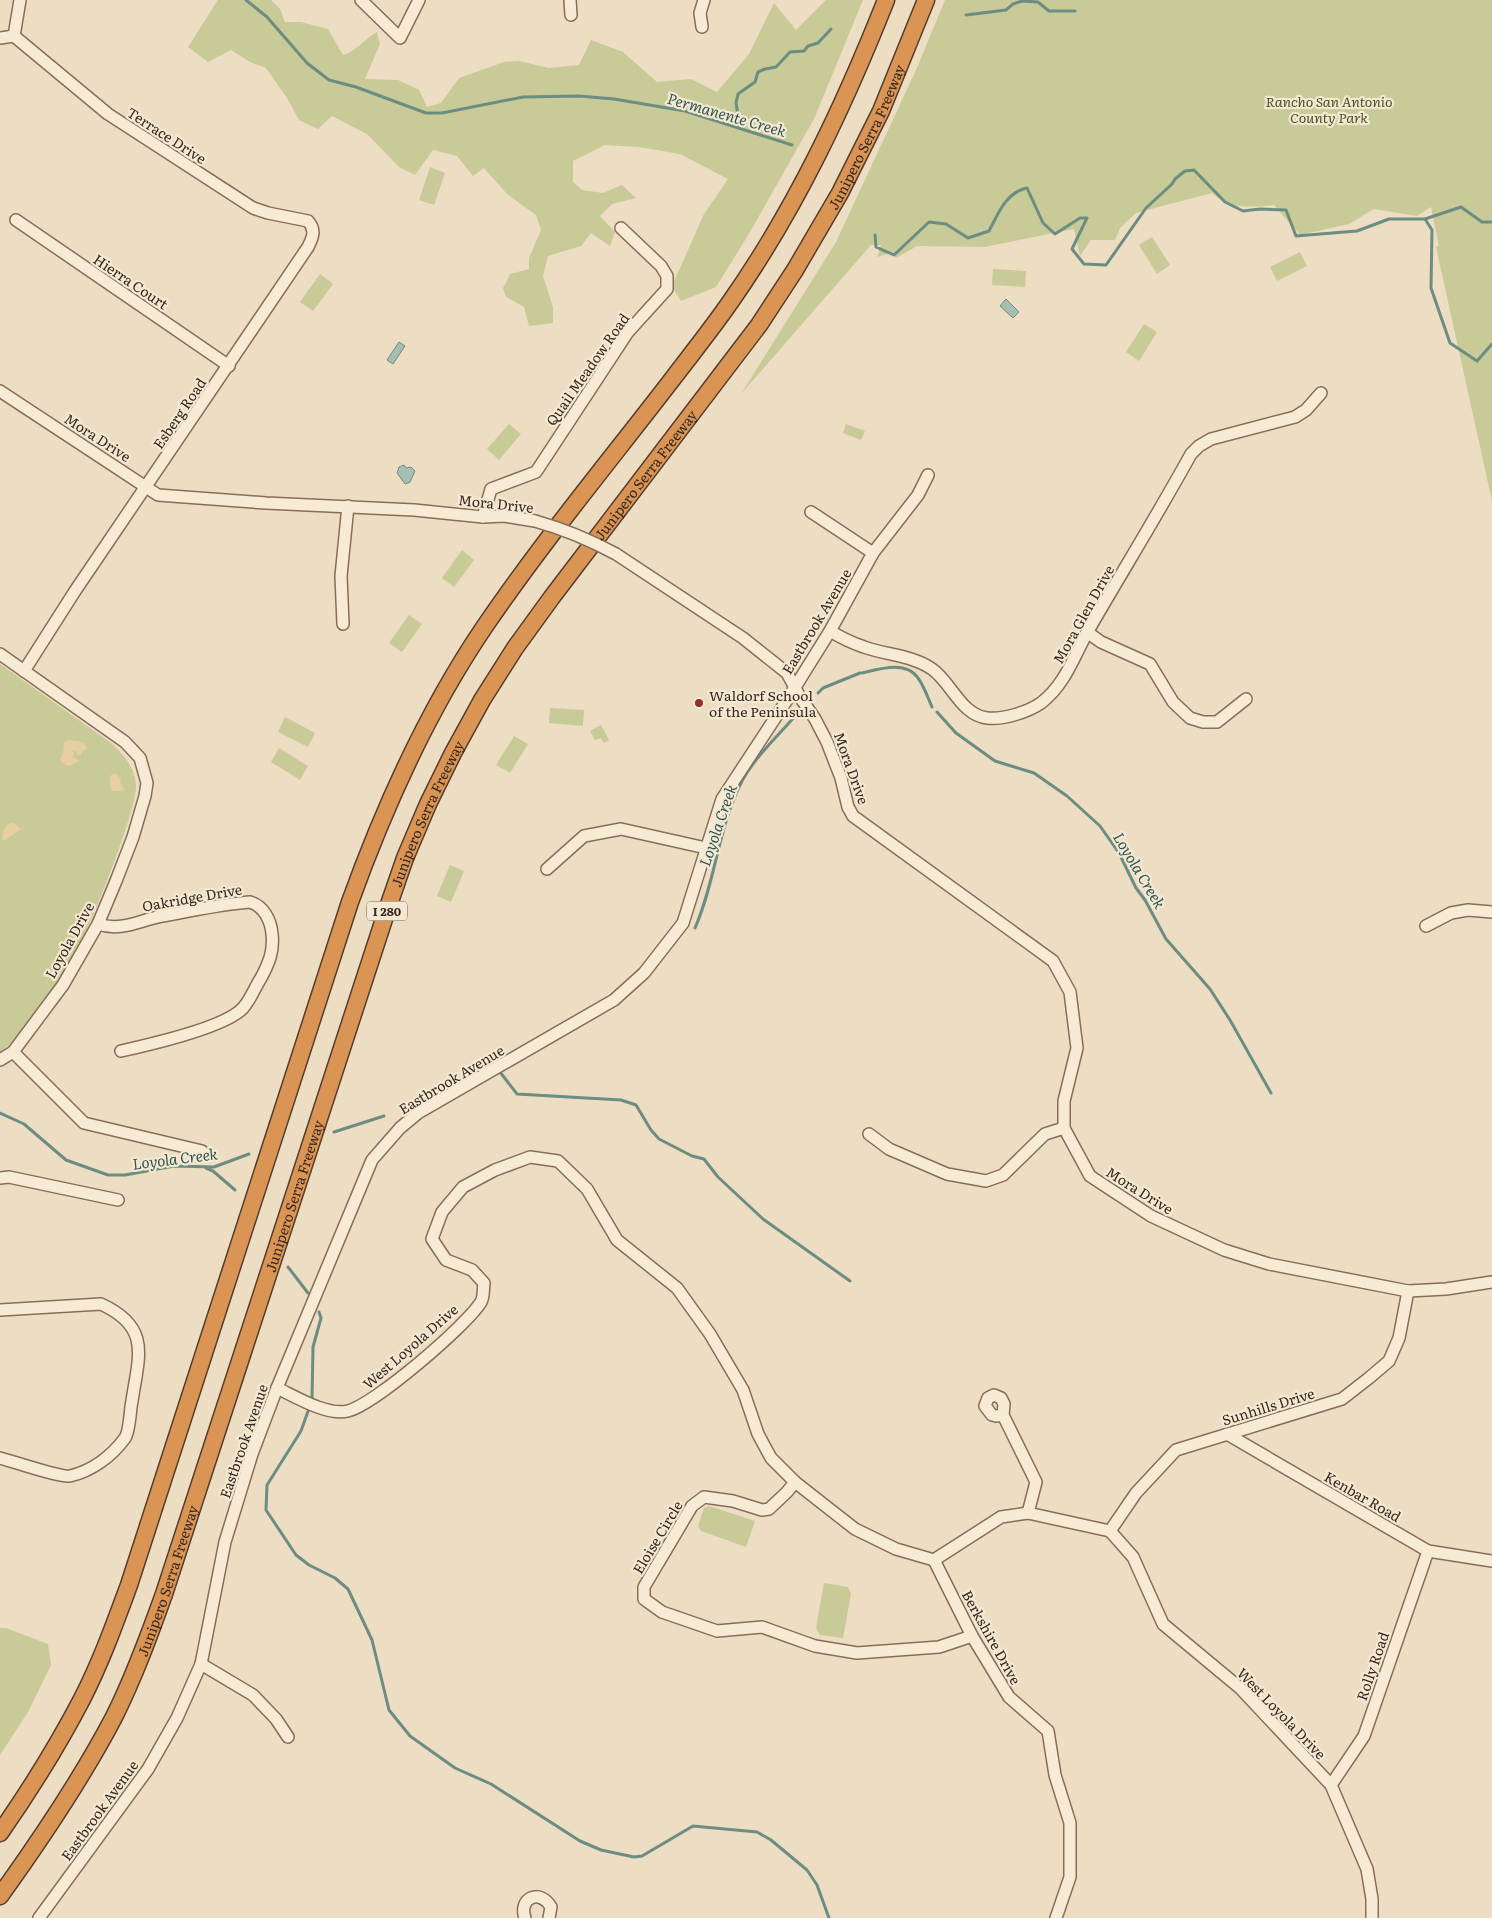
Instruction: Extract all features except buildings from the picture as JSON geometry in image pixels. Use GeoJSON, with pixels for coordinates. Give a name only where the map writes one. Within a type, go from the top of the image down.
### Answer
{"type":"FeatureCollection","features":[{"type":"Feature","properties":{"kind":"highway","name":"I 280"},"geometry":{"type":"LineString","coordinates":[[0,1833],[55,1748],[83,1697],[108,1642],[126,1593],[350,902],[371,844],[395,788],[452,680],[485,627],[520,577],[730,303],[765,251],[820,151],[886,0]]}},
{"type":"Feature","properties":{"kind":"highway","name":"Junipero Serra Freeway"},"geometry":{"type":"LineString","coordinates":[[0,1896],[52,1822],[85,1768],[114,1716],[142,1655],[168,1585],[386,913],[405,858],[436,787],[482,700],[515,648],[759,325],[796,270],[840,193],[881,111],[926,0]]}},
{"type":"Feature","properties":{"kind":"street"},"geometry":{"type":"LineString","coordinates":[[0,38],[14,36],[20,0]]}},
{"type":"Feature","properties":{"kind":"street"},"geometry":{"type":"LineString","coordinates":[[361,0],[400,38],[419,0]]}},
{"type":"Feature","properties":{"kind":"street"},"geometry":{"type":"LineString","coordinates":[[570,0],[571,15]]}},
{"type":"Feature","properties":{"kind":"street"},"geometry":{"type":"LineString","coordinates":[[702,27],[700,14],[704,0]]}},
{"type":"Feature","properties":{"kind":"street","name":"Terrace Drive"},"geometry":{"type":"LineString","coordinates":[[14,36],[108,114],[254,208],[308,221],[312,225],[314,236],[308,246]]}},
{"type":"Feature","properties":{"kind":"street","name":"Hierra Court"},"geometry":{"type":"LineString","coordinates":[[16,220],[229,366]]}},
{"type":"Feature","properties":{"kind":"street","name":"Quail Meadow Road"},"geometry":{"type":"LineString","coordinates":[[483,517],[491,489],[536,472],[628,332],[666,289],[667,276],[661,266],[621,228]]}},
{"type":"Feature","properties":{"kind":"street","name":"Esberg Road"},"geometry":{"type":"LineString","coordinates":[[24,671],[308,246]]}},
{"type":"Feature","properties":{"kind":"street","name":"Mora Drive"},"geometry":{"type":"LineString","coordinates":[[0,391],[158,495],[266,503],[414,510],[483,517],[504,516],[535,521],[563,529],[590,540],[616,554],[743,638],[782,668],[795,686],[828,742],[848,807],[853,816],[1053,961],[1070,992],[1077,1048],[1064,1101],[1064,1128],[1090,1176],[1151,1216],[1187,1234],[1224,1250],[1269,1264],[1408,1291],[1446,1289],[1492,1282]]}},
{"type":"Feature","properties":{"kind":"street","name":"Mora Glen Drive"},"geometry":{"type":"LineString","coordinates":[[830,631],[864,648],[899,655],[922,663],[940,675],[966,707],[977,715],[989,718],[1012,716],[1041,702],[1066,675],[1088,632],[1191,454],[1199,446],[1211,439],[1295,416],[1306,410],[1321,392]]}},
{"type":"Feature","properties":{"kind":"street","name":"Eastbrook Avenue"},"geometry":{"type":"LineString","coordinates":[[39,1918],[148,1769],[177,1718],[201,1664],[225,1542],[252,1454],[276,1388],[372,1160],[400,1128],[418,1113],[614,1000],[644,973],[683,922],[722,799],[830,631],[873,553],[918,495],[928,475]]}},
{"type":"Feature","properties":{"kind":"street"},"geometry":{"type":"LineString","coordinates":[[342,624],[341,576],[348,506]]}},
{"type":"Feature","properties":{"kind":"street"},"geometry":{"type":"LineString","coordinates":[[811,512],[873,553]]}},
{"type":"Feature","properties":{"kind":"street"},"geometry":{"type":"LineString","coordinates":[[1088,632],[1101,642],[1150,664],[1173,702],[1193,719],[1203,722],[1217,722],[1246,699]]}},
{"type":"Feature","properties":{"kind":"street","name":"Loyola Drive"},"geometry":{"type":"LineString","coordinates":[[0,654],[125,742],[140,758],[145,770],[147,783],[133,837],[98,924],[63,984],[13,1052]]}},
{"type":"Feature","properties":{"kind":"street"},"geometry":{"type":"LineString","coordinates":[[547,869],[584,836],[621,829],[706,848]]}},
{"type":"Feature","properties":{"kind":"street","name":"Oakridge Drive"},"geometry":{"type":"LineString","coordinates":[[98,924],[120,927],[163,916],[250,902],[257,904],[264,911],[272,933],[273,947],[271,957],[243,1009],[210,1026],[150,1045],[122,1051]]}},
{"type":"Feature","properties":{"kind":"street"},"geometry":{"type":"LineString","coordinates":[[1426,926],[1451,913],[1468,910],[1492,912]]}},
{"type":"Feature","properties":{"kind":"street"},"geometry":{"type":"LineString","coordinates":[[0,1060],[13,1052],[84,1123],[202,1151]]}},
{"type":"Feature","properties":{"kind":"street"},"geometry":{"type":"LineString","coordinates":[[869,1134],[889,1149],[947,1174],[986,1181],[1003,1175],[1045,1134],[1064,1128]]}},
{"type":"Feature","properties":{"kind":"street","name":"West Loyola Drive"},"geometry":{"type":"LineString","coordinates":[[276,1388],[324,1410],[348,1411],[371,1401],[379,1395],[471,1314],[482,1300],[484,1283],[472,1270],[446,1260],[432,1239],[442,1212],[463,1187],[495,1170],[530,1158],[558,1161],[587,1190],[617,1240],[677,1288],[710,1334],[743,1390],[758,1434],[771,1458],[795,1482],[855,1529],[896,1549],[934,1560]]}},
{"type":"Feature","properties":{"kind":"street"},"geometry":{"type":"LineString","coordinates":[[0,1178],[9,1177],[118,1200]]}},
{"type":"Feature","properties":{"kind":"street","name":"Sunhills Drive"},"geometry":{"type":"LineString","coordinates":[[1110,1530],[1136,1493],[1176,1450],[1342,1399],[1369,1378],[1389,1361],[1399,1338],[1408,1291]]}},
{"type":"Feature","properties":{"kind":"street"},"geometry":{"type":"LineString","coordinates":[[0,1310],[101,1304],[115,1310],[126,1319],[134,1331],[138,1342],[138,1356],[126,1436],[97,1466],[68,1477],[0,1458]]}},
{"type":"Feature","properties":{"kind":"street"},"geometry":{"type":"LineString","coordinates":[[1003,1415],[1036,1482],[1028,1513]]}},
{"type":"Feature","properties":{"kind":"street","name":"Kenbar Road"},"geometry":{"type":"LineString","coordinates":[[1227,1434],[1428,1551],[1492,1561]]}},
{"type":"Feature","properties":{"kind":"street","name":"Eloise Circle"},"geometry":{"type":"LineString","coordinates":[[795,1482],[769,1508],[762,1510],[733,1501],[704,1497],[692,1506],[644,1588],[644,1599],[662,1612],[717,1631],[762,1627],[815,1646],[857,1653],[939,1647],[972,1636]]}},
{"type":"Feature","properties":{"kind":"street"},"geometry":{"type":"LineString","coordinates":[[934,1560],[1001,1517],[1028,1513],[1110,1530]]}},
{"type":"Feature","properties":{"kind":"street","name":"West Loyola Drive"},"geometry":{"type":"LineString","coordinates":[[1110,1530],[1133,1557],[1164,1624],[1240,1688],[1331,1785],[1367,1870],[1372,1899],[1372,1918]]}},
{"type":"Feature","properties":{"kind":"street","name":"Rolly Road"},"geometry":{"type":"LineString","coordinates":[[1331,1785],[1364,1736],[1428,1551]]}},
{"type":"Feature","properties":{"kind":"street","name":"Berkshire Drive"},"geometry":{"type":"LineString","coordinates":[[934,1560],[972,1636],[1008,1697],[1048,1731],[1055,1775],[1070,1823],[1070,1878],[1056,1918]]}},
{"type":"Feature","properties":{"kind":"street"},"geometry":{"type":"LineString","coordinates":[[201,1664],[253,1695],[276,1719],[288,1737]]}},
{"type":"Feature","properties":{"kind":"street"},"geometry":{"type":"LineString","coordinates":[[525,1918],[523,1910],[526,1902],[532,1897],[540,1897],[547,1900],[551,1908],[549,1918]]}},
{"type":"Feature","properties":{"kind":"green space"},"geometry":{"type":"Polygon","coordinates":[[[218,0],[271,0],[280,9],[285,22],[301,22],[328,29],[343,55],[352,51],[377,32],[380,44],[365,79],[398,80],[419,90],[427,107],[441,103],[459,78],[504,62],[519,61],[549,68],[579,65],[591,40],[623,52],[657,82],[691,79],[717,92],[749,54],[774,3],[796,30],[826,0],[863,0],[814,119],[750,232],[716,287],[681,301],[672,286],[704,214],[728,179],[680,154],[639,147],[605,145],[573,161],[573,182],[582,190],[603,193],[622,185],[636,198],[612,204],[600,216],[615,232],[610,246],[591,233],[581,246],[548,256],[543,276],[553,307],[553,323],[529,326],[524,307],[506,297],[503,288],[510,274],[529,269],[529,258],[541,230],[536,215],[508,195],[484,168],[473,176],[457,156],[433,150],[415,175],[399,167],[367,134],[332,116],[318,129],[299,120],[287,98],[266,68],[250,62],[231,50],[208,62],[188,47],[218,0]]]}},
{"type":"Feature","properties":{"kind":"green space","name":"Rancho San Antonio County Park"},"geometry":{"type":"Polygon","coordinates":[[[945,0],[1492,0],[1492,501],[1436,247],[1439,246],[1431,207],[1417,216],[1374,209],[1349,224],[1300,235],[1274,205],[1249,207],[1234,205],[1212,193],[1136,213],[1120,228],[1115,240],[1091,240],[1080,256],[1074,229],[984,247],[917,246],[896,258],[890,253],[877,257],[881,245],[871,245],[741,394],[836,242],[916,70],[945,0]]]}},
{"type":"Feature","properties":{"kind":"green space"},"geometry":{"type":"Polygon","coordinates":[[[430,167],[445,173],[434,205],[419,200],[430,167]]]}},
{"type":"Feature","properties":{"kind":"green space"},"geometry":{"type":"Polygon","coordinates":[[[1152,237],[1170,265],[1157,274],[1139,245],[1152,237]]]}},
{"type":"Feature","properties":{"kind":"green space"},"geometry":{"type":"Polygon","coordinates":[[[1300,252],[1307,266],[1277,281],[1270,267],[1300,252]]]}},
{"type":"Feature","properties":{"kind":"green space"},"geometry":{"type":"Polygon","coordinates":[[[993,269],[1026,271],[1025,287],[992,285],[993,269]]]}},
{"type":"Feature","properties":{"kind":"green space"},"geometry":{"type":"Polygon","coordinates":[[[320,274],[333,284],[313,311],[300,302],[320,274]]]}},
{"type":"Feature","properties":{"kind":"green space"},"geometry":{"type":"Polygon","coordinates":[[[1144,324],[1157,332],[1139,361],[1126,352],[1144,324]]]}},
{"type":"Feature","properties":{"kind":"green space"},"geometry":{"type":"Polygon","coordinates":[[[509,424],[521,434],[499,460],[487,449],[509,424]]]}},
{"type":"Feature","properties":{"kind":"green space"},"geometry":{"type":"Polygon","coordinates":[[[846,424],[865,431],[861,440],[843,433],[846,424]]]}},
{"type":"Feature","properties":{"kind":"green space"},"geometry":{"type":"Polygon","coordinates":[[[462,550],[474,560],[454,587],[442,578],[462,550]]]}},
{"type":"Feature","properties":{"kind":"green space"},"geometry":{"type":"Polygon","coordinates":[[[409,615],[422,624],[402,652],[389,643],[409,615]]]}},
{"type":"Feature","properties":{"kind":"green space"},"geometry":{"type":"Polygon","coordinates":[[[0,664],[111,743],[128,761],[136,784],[128,820],[108,879],[84,937],[66,973],[27,1026],[0,1053],[0,664]]]}},
{"type":"Feature","properties":{"kind":"green space"},"geometry":{"type":"Polygon","coordinates":[[[550,708],[584,710],[583,726],[549,723],[550,708]]]}},
{"type":"Feature","properties":{"kind":"green space"},"geometry":{"type":"Polygon","coordinates":[[[285,717],[315,733],[308,747],[278,732],[285,717]]]}},
{"type":"Feature","properties":{"kind":"green space"},"geometry":{"type":"Polygon","coordinates":[[[601,725],[609,740],[604,743],[601,738],[595,740],[590,731],[601,725]]]}},
{"type":"Feature","properties":{"kind":"green space"},"geometry":{"type":"Polygon","coordinates":[[[514,736],[528,744],[510,773],[496,765],[514,736]]]}},
{"type":"Feature","properties":{"kind":"green space"},"geometry":{"type":"Polygon","coordinates":[[[279,748],[308,766],[300,780],[271,762],[279,748]]]}},
{"type":"Feature","properties":{"kind":"green space"},"geometry":{"type":"Polygon","coordinates":[[[450,865],[464,871],[451,902],[437,896],[450,865]]]}},
{"type":"Feature","properties":{"kind":"green space"},"geometry":{"type":"Polygon","coordinates":[[[709,1506],[755,1521],[746,1547],[701,1531],[698,1526],[704,1508],[709,1506]]]}},
{"type":"Feature","properties":{"kind":"green space"},"geometry":{"type":"Polygon","coordinates":[[[824,1583],[848,1587],[851,1594],[843,1638],[820,1635],[816,1628],[824,1583]]]}},
{"type":"Feature","properties":{"kind":"green space"},"geometry":{"type":"Polygon","coordinates":[[[0,1628],[6,1628],[48,1644],[51,1665],[28,1712],[0,1755],[0,1628]]]}},
{"type":"Feature","properties":{"kind":"sand"},"geometry":{"type":"Polygon","coordinates":[[[69,740],[83,742],[87,747],[81,755],[73,751],[74,754],[72,756],[79,761],[69,766],[61,762],[60,759],[63,754],[64,742],[69,740]]]}},
{"type":"Feature","properties":{"kind":"sand"},"geometry":{"type":"Polygon","coordinates":[[[115,773],[121,779],[120,782],[124,789],[122,791],[111,790],[110,777],[115,773]]]}},
{"type":"Feature","properties":{"kind":"sand"},"geometry":{"type":"Polygon","coordinates":[[[10,823],[14,823],[21,829],[4,841],[2,839],[4,829],[10,823]]]}},
{"type":"Feature","properties":{"kind":"shaded area"},"geometry":{"type":"Polygon","coordinates":[[[1006,299],[1019,312],[1013,318],[1000,306],[1006,299]]]}},
{"type":"Feature","properties":{"kind":"shaded area"},"geometry":{"type":"Polygon","coordinates":[[[399,342],[405,346],[393,364],[387,360],[399,342]]]}},
{"type":"Feature","properties":{"kind":"shaded area"},"geometry":{"type":"Polygon","coordinates":[[[404,465],[406,468],[411,467],[415,471],[410,482],[405,484],[397,473],[399,467],[404,465]]]}},
{"type":"Feature","properties":{"kind":"waterway","name":"Permanente Creek"},"geometry":{"type":"LineString","coordinates":[[246,0],[267,17],[307,63],[329,80],[356,87],[426,113],[442,113],[523,97],[579,96],[614,99],[685,111],[792,145]]}},
{"type":"Feature","properties":{"kind":"waterway"},"geometry":{"type":"LineString","coordinates":[[966,15],[1006,10],[1013,4],[1022,1],[1038,2],[1049,11],[1075,11]]}},
{"type":"Feature","properties":{"kind":"waterway"},"geometry":{"type":"LineString","coordinates":[[740,127],[736,103],[738,94],[755,82],[758,72],[776,67],[790,52],[804,51],[808,46],[818,43],[831,29]]}},
{"type":"Feature","properties":{"kind":"waterway","name":"Permanente Creek"},"geometry":{"type":"LineString","coordinates":[[875,235],[876,247],[894,255],[929,222],[946,224],[968,238],[989,231],[999,211],[1008,199],[1013,194],[1027,188],[1043,223],[1055,234],[1080,218],[1087,218],[1072,249],[1084,264],[1106,265],[1146,208],[1185,171],[1194,170],[1225,202],[1243,211],[1260,209],[1286,210],[1296,236],[1357,231],[1389,219],[1425,219],[1461,207],[1482,222],[1492,222]]}},
{"type":"Feature","properties":{"kind":"waterway"},"geometry":{"type":"LineString","coordinates":[[1425,219],[1432,230],[1431,288],[1450,343],[1477,361],[1492,344]]}},
{"type":"Feature","properties":{"kind":"waterway","name":"Loyola Creek"},"geometry":{"type":"LineString","coordinates":[[862,673],[892,667],[907,669],[913,672],[920,681],[932,707]]}},
{"type":"Feature","properties":{"kind":"waterway","name":"Loyola Creek"},"geometry":{"type":"LineString","coordinates":[[818,693],[823,688],[860,673]]}},
{"type":"Feature","properties":{"kind":"waterway","name":"Loyola Creek"},"geometry":{"type":"LineString","coordinates":[[937,712],[956,733],[995,761],[1034,773],[1067,796],[1100,826],[1119,853],[1136,888],[1145,900],[1166,939],[1210,989],[1230,1020],[1271,1093]]}},
{"type":"Feature","properties":{"kind":"waterway","name":"Loyola Creek"},"geometry":{"type":"LineString","coordinates":[[695,928],[708,891],[727,817],[742,781],[760,755],[796,715]]}},
{"type":"Feature","properties":{"kind":"waterway"},"geometry":{"type":"LineString","coordinates":[[500,1072],[517,1094],[621,1100],[636,1105],[651,1130],[659,1139],[692,1156],[704,1159],[718,1177],[763,1219],[850,1281]]}},
{"type":"Feature","properties":{"kind":"waterway","name":"Loyola Creek"},"geometry":{"type":"LineString","coordinates":[[0,1113],[24,1124],[66,1160],[108,1175],[125,1175],[174,1166],[214,1167],[249,1154]]}},
{"type":"Feature","properties":{"kind":"waterway","name":"Loyola Creek"},"geometry":{"type":"LineString","coordinates":[[334,1132],[384,1116]]}},
{"type":"Feature","properties":{"kind":"waterway"},"geometry":{"type":"LineString","coordinates":[[206,1168],[213,1171],[235,1190]]}},
{"type":"Feature","properties":{"kind":"waterway"},"geometry":{"type":"LineString","coordinates":[[288,1267],[308,1293]]}},
{"type":"Feature","properties":{"kind":"waterway"},"geometry":{"type":"LineString","coordinates":[[319,1312],[321,1318],[313,1347],[312,1400],[301,1431],[267,1485],[266,1510],[296,1555],[309,1565],[335,1578],[348,1589],[372,1640],[389,1710],[410,1736],[455,1768],[491,1784],[580,1841],[601,1850],[634,1857],[642,1856],[693,1826],[757,1832],[771,1840],[807,1870],[817,1885],[829,1918]]}},
{"type":"Feature","properties":{"kind":"place","name":"Waldorf School of the Peninsula"},"geometry":{"type":"Point","coordinates":[699,703]}}]}
